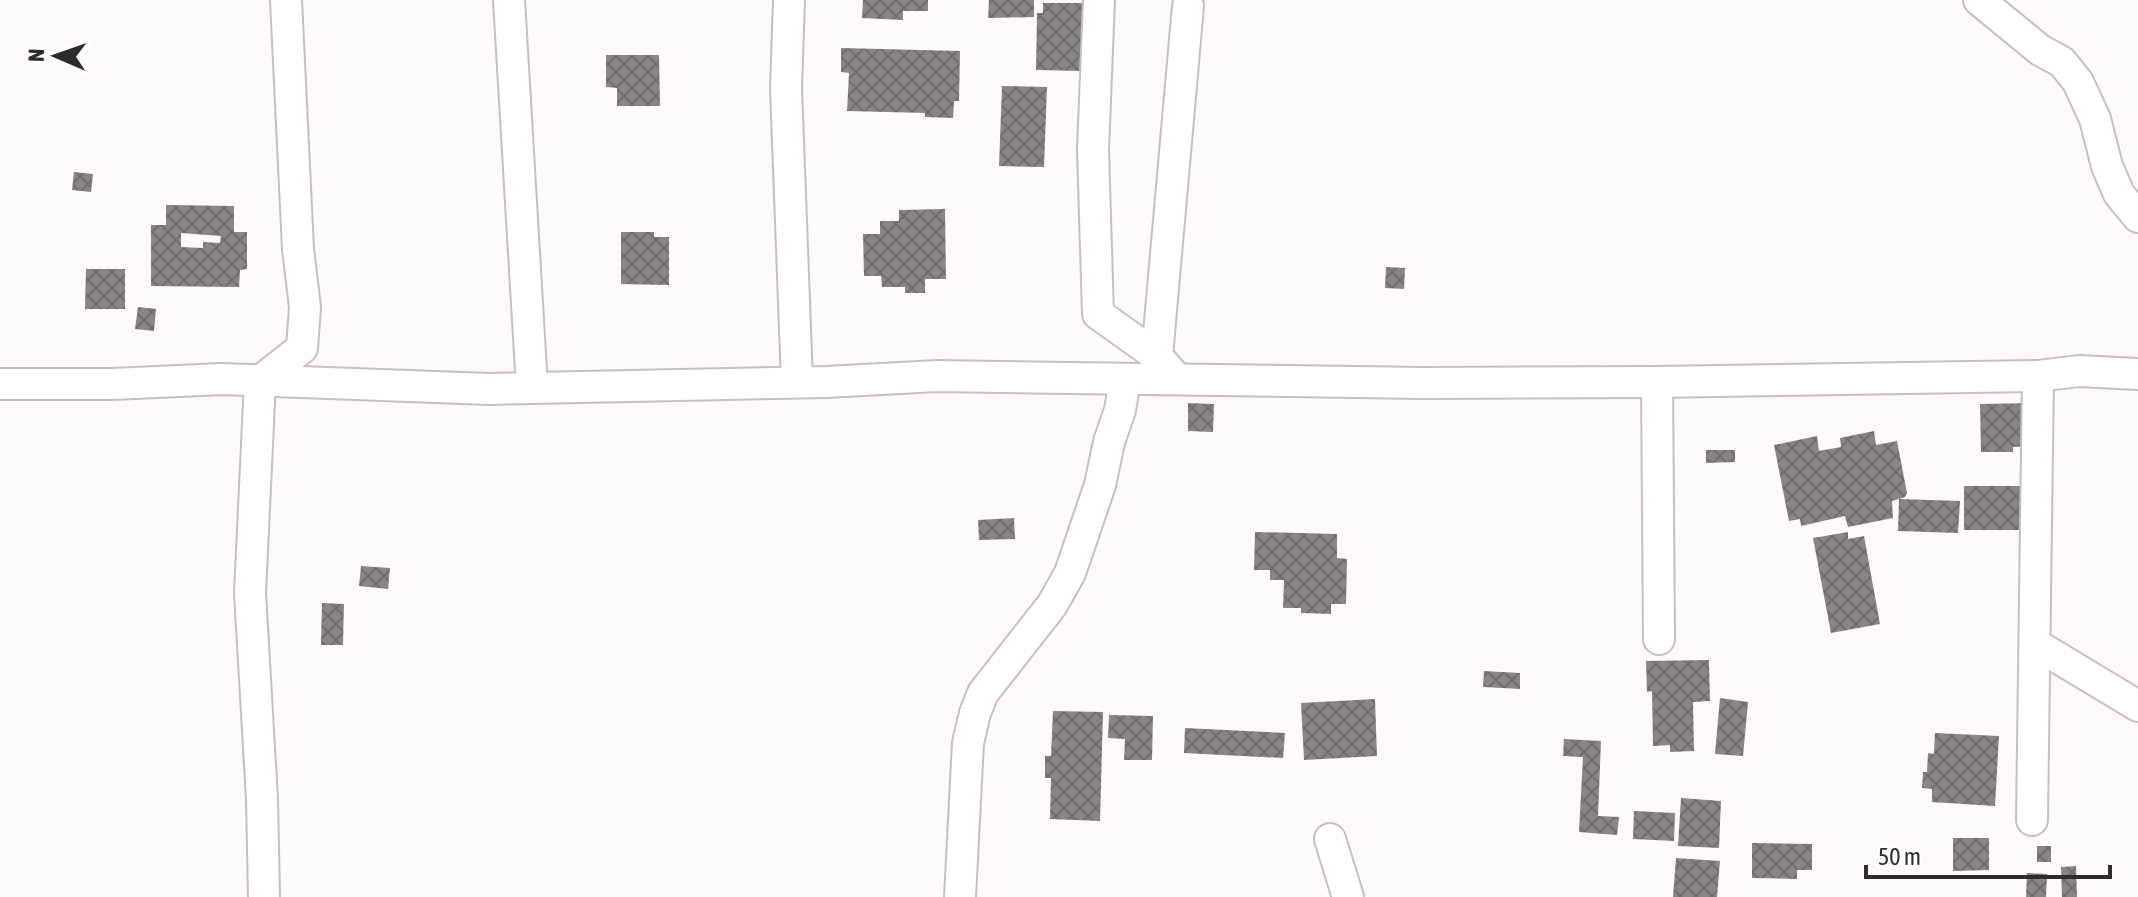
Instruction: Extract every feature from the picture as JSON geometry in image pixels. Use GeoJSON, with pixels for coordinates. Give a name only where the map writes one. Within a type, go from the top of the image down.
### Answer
{"type":"FeatureCollection","features":[{"type":"Feature","properties":{"kind":"street"},"geometry":{"type":"LineString","coordinates":[[264,897],[262,799],[250,593],[260,381],[302,348],[305,307],[298,249],[286,0]]}},
{"type":"Feature","properties":{"kind":"street"},"geometry":{"type":"LineString","coordinates":[[509,0],[532,388]]}},
{"type":"Feature","properties":{"kind":"street"},"geometry":{"type":"LineString","coordinates":[[789,0],[786,88],[797,382]]}},
{"type":"Feature","properties":{"kind":"street"},"geometry":{"type":"LineString","coordinates":[[1099,0],[1093,150],[1098,314],[1157,356],[1177,379]]}},
{"type":"Feature","properties":{"kind":"street"},"geometry":{"type":"LineString","coordinates":[[1979,0],[2040,50],[2062,62],[2078,82],[2095,119],[2107,166],[2119,194],[2138,217]]}},
{"type":"Feature","properties":{"kind":"street"},"geometry":{"type":"LineString","coordinates":[[1157,356],[1188,6]]}},
{"type":"Feature","properties":{"kind":"street"},"geometry":{"type":"LineString","coordinates":[[0,384],[113,384],[222,379],[489,389],[937,376],[1125,380],[1657,382],[2038,376],[2079,371],[2138,374]]}},
{"type":"Feature","properties":{"kind":"street"},"geometry":{"type":"LineString","coordinates":[[2032,820],[2038,376]]}},
{"type":"Feature","properties":{"kind":"street"},"geometry":{"type":"LineString","coordinates":[[960,897],[968,743],[975,713],[983,693],[1052,605],[1070,573],[1100,485],[1125,380]]}},
{"type":"Feature","properties":{"kind":"street"},"geometry":{"type":"LineString","coordinates":[[1657,382],[1659,639]]}},
{"type":"Feature","properties":{"kind":"street"},"geometry":{"type":"LineString","coordinates":[[2035,644],[2138,706]]}},
{"type":"Feature","properties":{"kind":"street"},"geometry":{"type":"LineString","coordinates":[[1330,839],[1348,897]]}},
{"type":"Feature","properties":{"kind":"building"},"geometry":{"type":"Polygon","coordinates":[[[863,0],[928,0],[928,11],[903,11],[903,20],[862,18],[863,0]]]}},
{"type":"Feature","properties":{"kind":"building"},"geometry":{"type":"Polygon","coordinates":[[[989,0],[1034,0],[1034,17],[988,18],[989,0]]]}},
{"type":"Feature","properties":{"kind":"building"},"geometry":{"type":"Polygon","coordinates":[[[1043,3],[1088,3],[1094,64],[1081,64],[1081,71],[1036,70],[1037,13],[1043,13],[1043,3]]]}},
{"type":"Feature","properties":{"kind":"building"},"geometry":{"type":"Polygon","coordinates":[[[841,48],[960,51],[959,101],[954,101],[953,118],[925,117],[925,113],[847,111],[849,73],[841,72],[841,48]]]}},
{"type":"Feature","properties":{"kind":"building"},"geometry":{"type":"Polygon","coordinates":[[[606,55],[659,55],[660,106],[617,106],[617,88],[606,87],[606,55]]]}},
{"type":"Feature","properties":{"kind":"building"},"geometry":{"type":"Polygon","coordinates":[[[1002,86],[1047,87],[1044,167],[999,166],[1002,86]]]}},
{"type":"Feature","properties":{"kind":"building"},"geometry":{"type":"Polygon","coordinates":[[[74,172],[93,174],[91,192],[72,190],[74,172]]]}},
{"type":"Feature","properties":{"kind":"building"},"geometry":{"type":"Polygon","coordinates":[[[166,205],[234,206],[234,232],[247,232],[247,269],[240,270],[239,287],[151,286],[151,225],[166,225],[166,205]],[[181,233],[181,247],[203,248],[203,242],[220,243],[221,236],[181,233]]]}},
{"type":"Feature","properties":{"kind":"building"},"geometry":{"type":"Polygon","coordinates":[[[945,209],[946,279],[925,279],[925,293],[905,293],[905,287],[882,287],[881,276],[864,276],[863,234],[880,234],[880,221],[899,221],[899,210],[945,209]]]}},
{"type":"Feature","properties":{"kind":"building"},"geometry":{"type":"Polygon","coordinates":[[[621,232],[654,232],[654,237],[669,237],[669,285],[621,284],[621,232]]]}},
{"type":"Feature","properties":{"kind":"building"},"geometry":{"type":"Polygon","coordinates":[[[1386,267],[1405,268],[1404,289],[1385,288],[1386,267]]]}},
{"type":"Feature","properties":{"kind":"building"},"geometry":{"type":"Polygon","coordinates":[[[86,269],[125,269],[125,309],[85,309],[86,269]]]}},
{"type":"Feature","properties":{"kind":"building"},"geometry":{"type":"Polygon","coordinates":[[[138,307],[156,309],[154,331],[135,329],[138,307]]]}},
{"type":"Feature","properties":{"kind":"building"},"geometry":{"type":"Polygon","coordinates":[[[1188,403],[1214,404],[1213,432],[1188,431],[1188,403]]]}},
{"type":"Feature","properties":{"kind":"building"},"geometry":{"type":"Polygon","coordinates":[[[2033,403],[2034,446],[2013,447],[2013,452],[1981,452],[1980,404],[2033,403]]]}},
{"type":"Feature","properties":{"kind":"building"},"geometry":{"type":"Polygon","coordinates":[[[1874,431],[1876,445],[1897,441],[1907,493],[1905,497],[1892,501],[1893,518],[1848,527],[1845,516],[1801,526],[1800,519],[1789,521],[1774,445],[1817,436],[1819,451],[1841,447],[1840,438],[1874,431]]]}},
{"type":"Feature","properties":{"kind":"building"},"geometry":{"type":"Polygon","coordinates":[[[1706,450],[1735,450],[1735,462],[1706,463],[1706,450]]]}},
{"type":"Feature","properties":{"kind":"building"},"geometry":{"type":"Polygon","coordinates":[[[1964,486],[2026,486],[2026,530],[1964,530],[1964,486]]]}},
{"type":"Feature","properties":{"kind":"building"},"geometry":{"type":"Polygon","coordinates":[[[1899,499],[1960,501],[1958,533],[1898,531],[1899,499]]]}},
{"type":"Feature","properties":{"kind":"building"},"geometry":{"type":"Polygon","coordinates":[[[1014,518],[1015,539],[979,540],[978,520],[1014,518]]]}},
{"type":"Feature","properties":{"kind":"building"},"geometry":{"type":"Polygon","coordinates":[[[1255,532],[1337,534],[1337,558],[1347,559],[1346,604],[1331,604],[1331,614],[1301,613],[1301,608],[1283,608],[1284,580],[1270,580],[1270,570],[1254,570],[1255,532]]]}},
{"type":"Feature","properties":{"kind":"building"},"geometry":{"type":"Polygon","coordinates":[[[1848,532],[1848,539],[1864,536],[1880,624],[1831,633],[1813,538],[1848,532]]]}},
{"type":"Feature","properties":{"kind":"building"},"geometry":{"type":"Polygon","coordinates":[[[361,566],[390,568],[388,589],[359,586],[361,566]]]}},
{"type":"Feature","properties":{"kind":"building"},"geometry":{"type":"Polygon","coordinates":[[[322,603],[344,604],[343,645],[321,645],[322,603]]]}},
{"type":"Feature","properties":{"kind":"building"},"geometry":{"type":"Polygon","coordinates":[[[1709,660],[1710,701],[1693,702],[1694,751],[1670,752],[1670,745],[1653,746],[1652,691],[1647,692],[1646,661],[1709,660]]]}},
{"type":"Feature","properties":{"kind":"building"},"geometry":{"type":"Polygon","coordinates":[[[1484,671],[1520,673],[1520,689],[1483,687],[1484,671]]]}},
{"type":"Feature","properties":{"kind":"building"},"geometry":{"type":"Polygon","coordinates":[[[1720,698],[1748,702],[1743,756],[1715,754],[1720,698]]]}},
{"type":"Feature","properties":{"kind":"building"},"geometry":{"type":"Polygon","coordinates":[[[1375,699],[1377,756],[1304,760],[1301,703],[1375,699]]]}},
{"type":"Feature","properties":{"kind":"building"},"geometry":{"type":"Polygon","coordinates":[[[1053,711],[1103,712],[1100,821],[1050,819],[1051,778],[1045,778],[1045,756],[1051,756],[1053,711]]]}},
{"type":"Feature","properties":{"kind":"building"},"geometry":{"type":"Polygon","coordinates":[[[1109,715],[1153,716],[1152,760],[1124,760],[1125,739],[1108,738],[1109,715]]]}},
{"type":"Feature","properties":{"kind":"building"},"geometry":{"type":"Polygon","coordinates":[[[1185,728],[1285,733],[1283,758],[1184,753],[1185,728]]]}},
{"type":"Feature","properties":{"kind":"building"},"geometry":{"type":"Polygon","coordinates":[[[1935,733],[1999,736],[1995,806],[1932,802],[1932,789],[1922,788],[1928,753],[1934,754],[1935,733]]]}},
{"type":"Feature","properties":{"kind":"building"},"geometry":{"type":"Polygon","coordinates":[[[1564,739],[1601,741],[1598,816],[1619,817],[1617,835],[1579,832],[1583,757],[1563,756],[1564,739]]]}},
{"type":"Feature","properties":{"kind":"building"},"geometry":{"type":"Polygon","coordinates":[[[1681,798],[1721,801],[1719,848],[1678,846],[1681,798]]]}},
{"type":"Feature","properties":{"kind":"building"},"geometry":{"type":"Polygon","coordinates":[[[1634,811],[1675,813],[1674,841],[1633,839],[1634,811]]]}},
{"type":"Feature","properties":{"kind":"building"},"geometry":{"type":"Polygon","coordinates":[[[1953,838],[1989,838],[1989,870],[1953,871],[1953,838]]]}},
{"type":"Feature","properties":{"kind":"building"},"geometry":{"type":"Polygon","coordinates":[[[1752,843],[1812,844],[1812,870],[1797,870],[1797,879],[1752,878],[1752,843]]]}},
{"type":"Feature","properties":{"kind":"building"},"geometry":{"type":"Polygon","coordinates":[[[2037,846],[2051,846],[2051,862],[2037,862],[2037,846]]]}},
{"type":"Feature","properties":{"kind":"building"},"geometry":{"type":"Polygon","coordinates":[[[1676,858],[1720,861],[1717,897],[1673,897],[1676,858]]]}},
{"type":"Feature","properties":{"kind":"building"},"geometry":{"type":"Polygon","coordinates":[[[2076,866],[2077,897],[2062,897],[2061,867],[2076,866]]]}},
{"type":"Feature","properties":{"kind":"building"},"geometry":{"type":"Polygon","coordinates":[[[2027,873],[2047,874],[2046,897],[2026,897],[2027,873]]]}}]}
